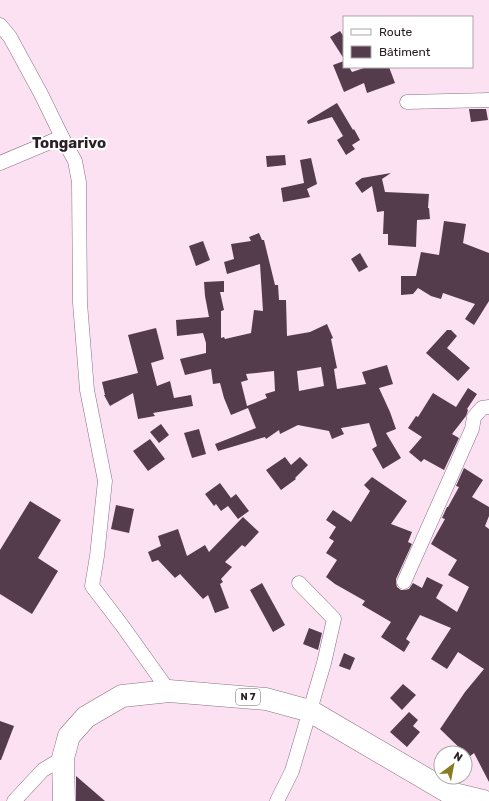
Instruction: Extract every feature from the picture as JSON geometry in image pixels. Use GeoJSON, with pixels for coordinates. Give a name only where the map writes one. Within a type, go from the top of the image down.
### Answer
{"type":"FeatureCollection","features":[{"type":"Feature","properties":{"kind":"main road","name":"N 7"},"geometry":{"type":"LineString","coordinates":[[64,801],[64,758],[69,736],[86,717],[122,696],[169,691],[266,699],[310,711],[450,793],[484,801],[489,800]]}},
{"type":"Feature","properties":{"kind":"street"},"geometry":{"type":"LineString","coordinates":[[0,25],[10,37],[75,161],[79,182],[80,303],[86,382],[105,481],[97,556],[92,586],[169,691]]}},
{"type":"Feature","properties":{"kind":"street"},"geometry":{"type":"LineString","coordinates":[[407,102],[489,100]]}},
{"type":"Feature","properties":{"kind":"street"},"geometry":{"type":"LineString","coordinates":[[0,163],[62,137]]}},
{"type":"Feature","properties":{"kind":"street"},"geometry":{"type":"LineString","coordinates":[[404,582],[472,429],[474,417],[482,408],[489,407]]}},
{"type":"Feature","properties":{"kind":"street"},"geometry":{"type":"LineString","coordinates":[[277,801],[292,771],[324,663],[334,619],[299,582]]}},
{"type":"Feature","properties":{"kind":"street"},"geometry":{"type":"LineString","coordinates":[[14,801],[43,770],[64,758]]}},
{"type":"Feature","properties":{"kind":"building"},"geometry":{"type":"Polygon","coordinates":[[[340,31],[343,36],[343,57],[330,37],[340,31]]]}},
{"type":"Feature","properties":{"kind":"building"},"geometry":{"type":"Polygon","coordinates":[[[343,61],[343,68],[350,68],[352,72],[364,68],[389,68],[395,83],[367,93],[364,83],[344,92],[333,65],[343,61]]]}},
{"type":"Feature","properties":{"kind":"building"},"geometry":{"type":"Polygon","coordinates":[[[337,103],[360,140],[352,145],[355,149],[346,155],[337,140],[343,136],[332,117],[308,124],[307,121],[337,103]]]}},
{"type":"Feature","properties":{"kind":"building"},"geometry":{"type":"Polygon","coordinates":[[[469,109],[486,109],[488,120],[471,122],[469,109]]]}},
{"type":"Feature","properties":{"kind":"building"},"geometry":{"type":"Polygon","coordinates":[[[285,155],[286,165],[267,167],[266,156],[285,155]]]}},
{"type":"Feature","properties":{"kind":"building"},"geometry":{"type":"Polygon","coordinates":[[[311,158],[317,184],[307,189],[310,197],[283,202],[281,188],[304,183],[300,160],[311,158]]]}},
{"type":"Feature","properties":{"kind":"building"},"geometry":{"type":"Polygon","coordinates":[[[391,173],[382,179],[385,192],[429,194],[428,208],[430,219],[417,220],[416,247],[388,245],[388,234],[383,234],[384,211],[377,212],[372,186],[362,193],[355,183],[362,178],[391,173]]]}},
{"type":"Feature","properties":{"kind":"building"},"geometry":{"type":"Polygon","coordinates":[[[444,221],[466,224],[463,243],[489,253],[489,301],[474,325],[465,319],[475,304],[443,293],[441,299],[431,296],[418,288],[413,294],[401,295],[401,276],[416,276],[421,252],[439,255],[444,221]]]}},
{"type":"Feature","properties":{"kind":"building"},"geometry":{"type":"Polygon","coordinates":[[[259,233],[262,240],[264,240],[275,285],[278,285],[279,300],[286,300],[287,336],[310,332],[327,324],[333,338],[331,339],[337,368],[334,369],[337,389],[366,384],[362,372],[387,365],[393,384],[379,388],[396,429],[386,433],[401,458],[383,469],[372,449],[377,446],[369,423],[341,428],[344,434],[332,439],[329,431],[298,425],[280,434],[279,430],[266,439],[265,437],[218,451],[215,444],[256,428],[248,408],[231,415],[220,383],[213,384],[211,369],[185,375],[180,359],[206,353],[206,343],[203,333],[177,336],[176,320],[209,317],[204,282],[224,281],[224,292],[220,292],[224,310],[221,311],[221,338],[224,337],[225,339],[251,333],[254,310],[263,311],[260,264],[227,274],[224,262],[234,259],[231,244],[251,241],[249,237],[259,233]],[[321,367],[297,371],[299,391],[324,386],[321,367]],[[274,371],[246,374],[248,380],[241,382],[247,406],[267,398],[265,394],[275,391],[274,371]]]}},
{"type":"Feature","properties":{"kind":"building"},"geometry":{"type":"Polygon","coordinates":[[[203,241],[210,260],[196,266],[189,246],[203,241]]]}},
{"type":"Feature","properties":{"kind":"building"},"geometry":{"type":"Polygon","coordinates":[[[360,253],[368,267],[359,272],[351,259],[360,253]]]}},
{"type":"Feature","properties":{"kind":"building"},"geometry":{"type":"Polygon","coordinates":[[[156,328],[164,359],[151,363],[157,386],[170,381],[174,398],[191,395],[193,406],[153,413],[155,416],[138,419],[133,393],[110,406],[104,395],[102,382],[138,373],[128,335],[156,328]]]}},
{"type":"Feature","properties":{"kind":"building"},"geometry":{"type":"Polygon","coordinates":[[[447,330],[451,330],[457,336],[447,348],[470,368],[458,381],[426,353],[447,330]]]}},
{"type":"Feature","properties":{"kind":"building"},"geometry":{"type":"Polygon","coordinates":[[[468,388],[477,394],[467,409],[466,416],[452,434],[459,438],[444,470],[424,459],[421,462],[409,452],[422,437],[408,428],[416,416],[418,417],[433,393],[456,407],[468,388]]]}},
{"type":"Feature","properties":{"kind":"building"},"geometry":{"type":"Polygon","coordinates":[[[161,424],[169,435],[159,443],[150,432],[161,424]]]}},
{"type":"Feature","properties":{"kind":"building"},"geometry":{"type":"Polygon","coordinates":[[[199,429],[206,454],[192,458],[184,433],[199,429]]]}},
{"type":"Feature","properties":{"kind":"building"},"geometry":{"type":"Polygon","coordinates":[[[150,439],[165,459],[148,471],[133,451],[150,439]]]}},
{"type":"Feature","properties":{"kind":"building"},"geometry":{"type":"Polygon","coordinates":[[[285,457],[291,465],[300,457],[308,465],[295,478],[296,479],[281,490],[266,470],[285,457]]]}},
{"type":"Feature","properties":{"kind":"building"},"geometry":{"type":"Polygon","coordinates":[[[464,468],[483,480],[472,497],[489,507],[489,516],[485,526],[489,529],[489,782],[474,753],[473,754],[473,745],[457,745],[440,729],[465,692],[484,669],[458,652],[447,669],[431,659],[451,628],[420,615],[406,639],[410,642],[404,652],[381,637],[391,622],[362,605],[365,601],[335,584],[326,577],[337,560],[326,553],[334,541],[329,538],[336,527],[326,520],[333,510],[351,522],[370,491],[364,485],[372,477],[407,501],[391,524],[412,532],[408,542],[412,544],[396,579],[397,587],[401,590],[409,589],[413,583],[422,588],[427,577],[443,585],[436,598],[457,612],[469,587],[448,575],[457,560],[431,544],[445,519],[442,518],[447,507],[459,487],[456,486],[464,468]]]}},
{"type":"Feature","properties":{"kind":"building"},"geometry":{"type":"Polygon","coordinates":[[[220,483],[231,498],[236,494],[249,511],[238,519],[228,506],[221,511],[216,504],[214,506],[205,494],[220,483]]]}},
{"type":"Feature","properties":{"kind":"building"},"geometry":{"type":"Polygon","coordinates":[[[30,501],[61,520],[38,558],[58,571],[32,614],[0,594],[0,550],[30,501]]]}},
{"type":"Feature","properties":{"kind":"building"},"geometry":{"type":"Polygon","coordinates":[[[116,505],[134,509],[129,533],[111,529],[116,505]]]}},
{"type":"Feature","properties":{"kind":"building"},"geometry":{"type":"Polygon","coordinates":[[[243,517],[259,532],[245,547],[242,545],[225,562],[232,567],[221,579],[223,582],[220,584],[229,608],[215,613],[208,595],[203,599],[180,574],[175,578],[158,560],[152,562],[148,552],[161,546],[158,536],[178,529],[187,556],[205,545],[209,552],[243,517]]]}},
{"type":"Feature","properties":{"kind":"building"},"geometry":{"type":"Polygon","coordinates":[[[262,583],[285,625],[273,632],[250,590],[262,583]]]}},
{"type":"Feature","properties":{"kind":"building"},"geometry":{"type":"Polygon","coordinates":[[[309,628],[322,633],[318,650],[303,644],[309,628]]]}},
{"type":"Feature","properties":{"kind":"building"},"geometry":{"type":"Polygon","coordinates":[[[344,653],[355,658],[350,670],[339,666],[344,653]]]}},
{"type":"Feature","properties":{"kind":"building"},"geometry":{"type":"Polygon","coordinates":[[[403,684],[416,695],[402,710],[390,698],[403,684]]]}},
{"type":"Feature","properties":{"kind":"building"},"geometry":{"type":"Polygon","coordinates":[[[409,712],[418,720],[413,726],[420,732],[407,747],[390,732],[409,712]]]}},
{"type":"Feature","properties":{"kind":"building"},"geometry":{"type":"Polygon","coordinates":[[[0,721],[14,726],[1,760],[0,760],[0,721]]]}},
{"type":"Feature","properties":{"kind":"building"},"geometry":{"type":"Polygon","coordinates":[[[76,776],[105,801],[76,801],[76,776]]]}},
{"type":"Feature","properties":{"kind":"district","name":"Tongarivo"},"geometry":{"type":"Point","coordinates":[69,143]}}]}
